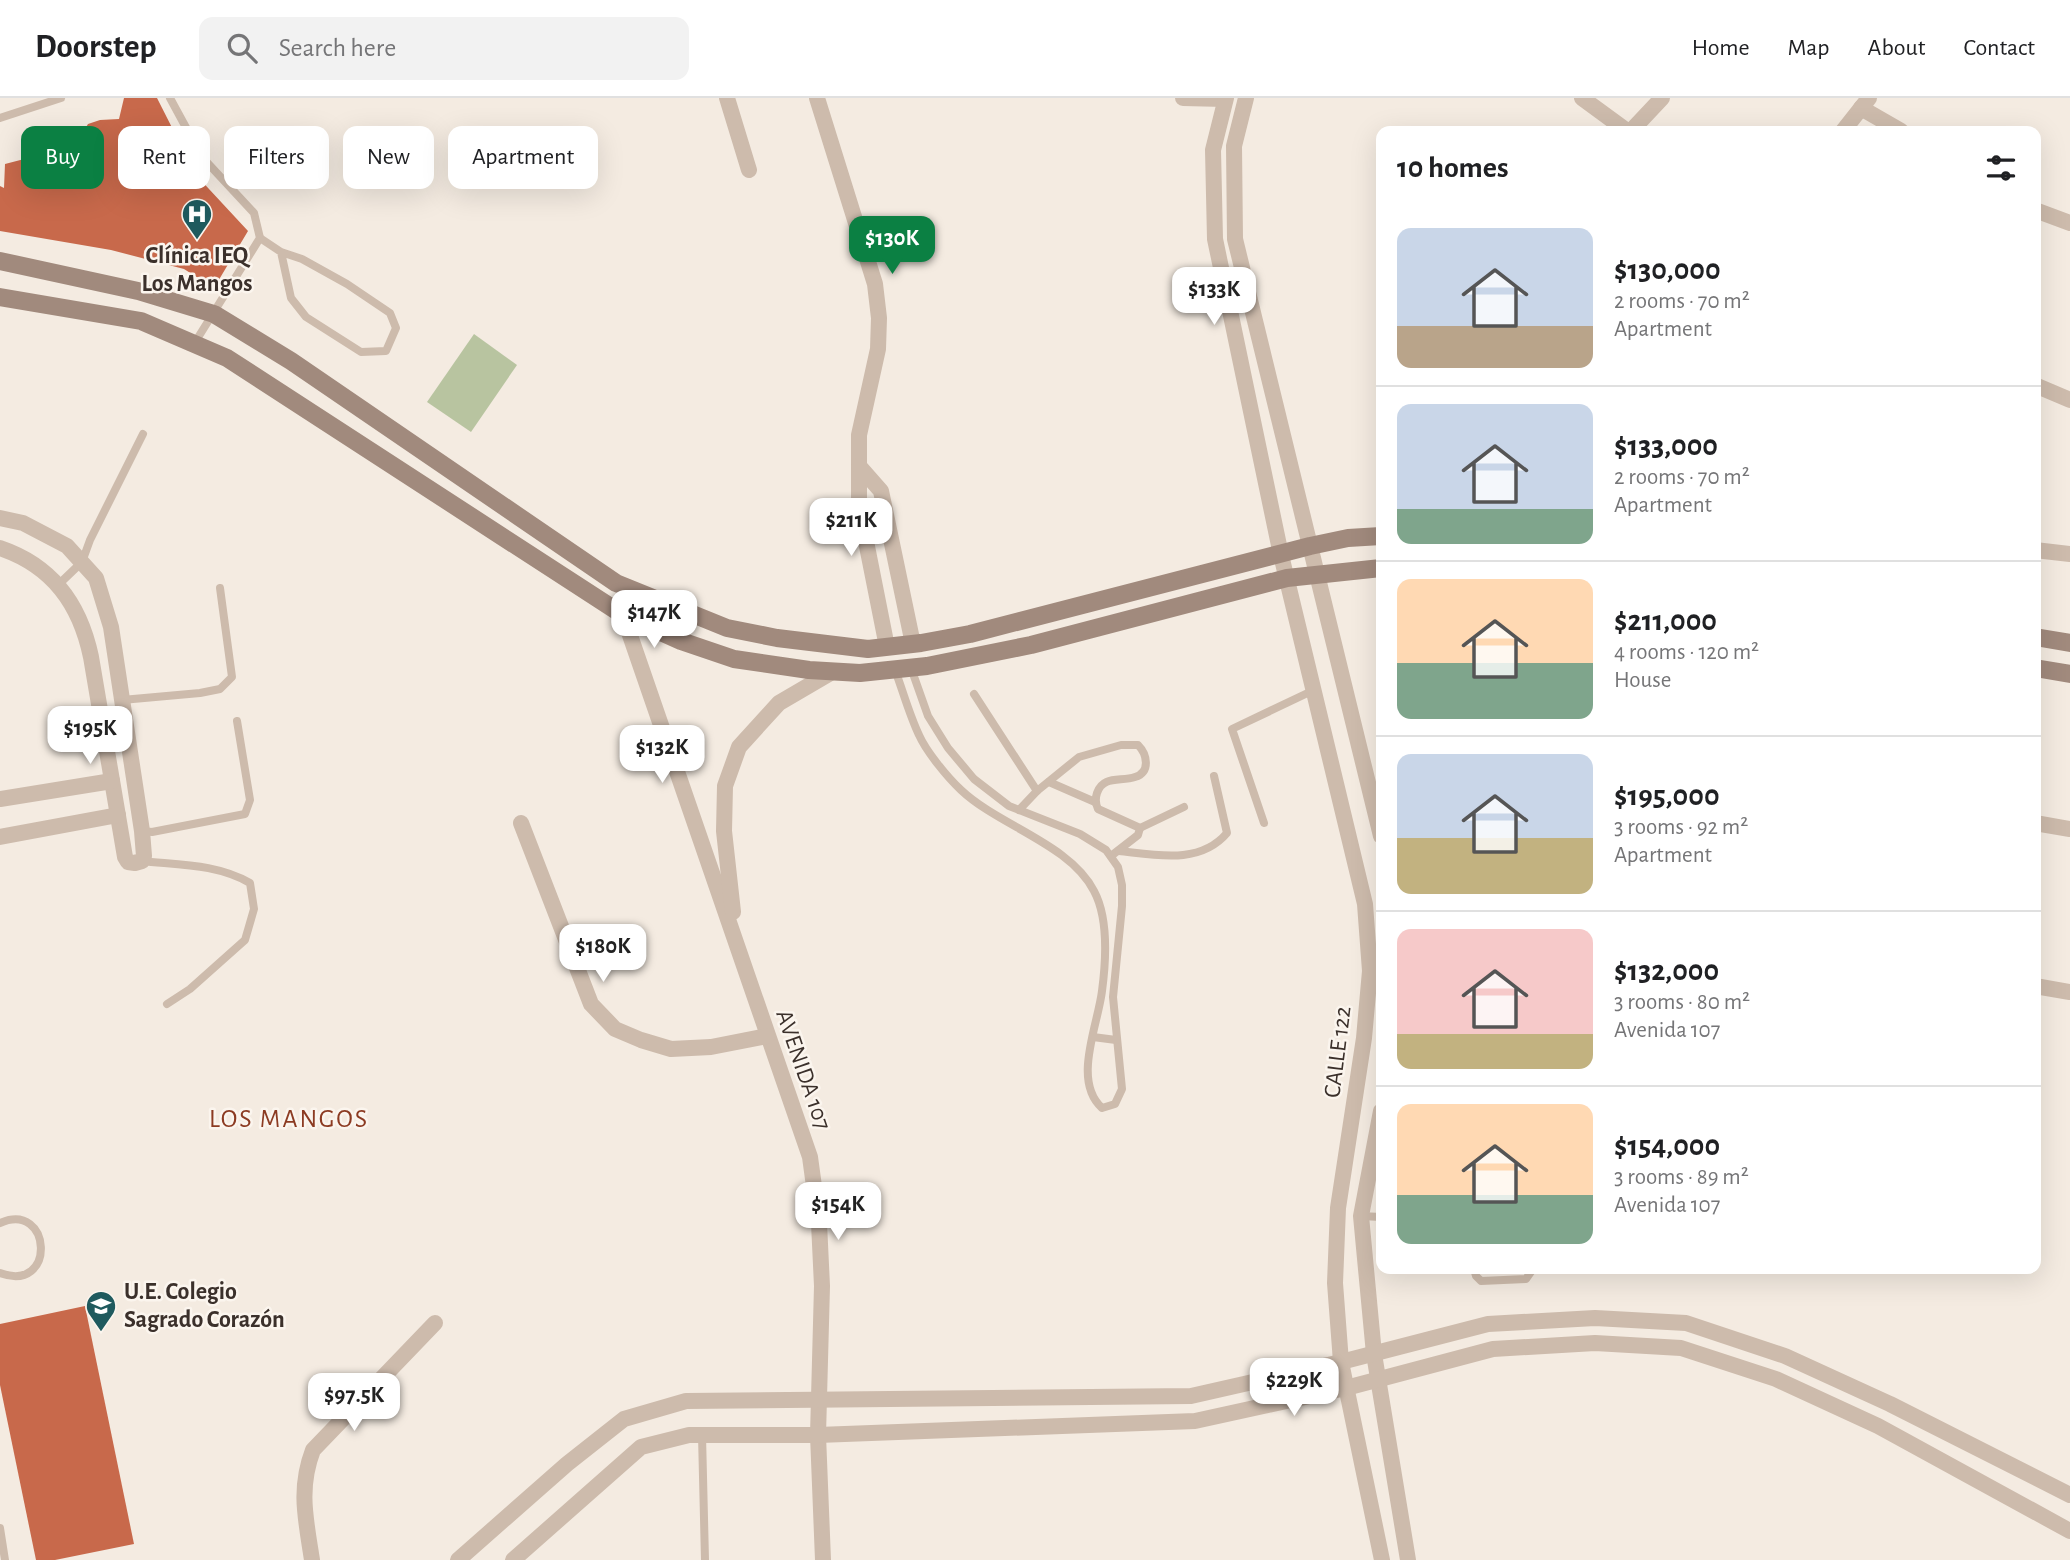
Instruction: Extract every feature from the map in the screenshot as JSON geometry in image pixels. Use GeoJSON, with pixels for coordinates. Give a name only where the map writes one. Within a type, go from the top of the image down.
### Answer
{"type":"FeatureCollection","features":[{"type":"Feature","properties":{"kind":"street"},"geometry":{"type":"LineString","coordinates":[[727,98],[749,170]]}},
{"type":"Feature","properties":{"kind":"street"},"geometry":{"type":"LineString","coordinates":[[817,98],[864,244],[878,306],[878,349],[859,435],[859,506],[887,647]]}},
{"type":"Feature","properties":{"kind":"street"},"geometry":{"type":"LineString","coordinates":[[1184,98],[1225,99]]}},
{"type":"Feature","properties":{"kind":"street"},"geometry":{"type":"LineString","coordinates":[[1246,98],[1234,146],[1235,239],[1376,815]]}},
{"type":"Feature","properties":{"kind":"street"},"geometry":{"type":"LineString","coordinates":[[1581,98],[1622,126]]}},
{"type":"Feature","properties":{"kind":"street"},"geometry":{"type":"LineString","coordinates":[[1634,126],[1662,98]]}},
{"type":"Feature","properties":{"kind":"street","name":"CALLE 122"},"geometry":{"type":"LineString","coordinates":[[1225,99],[1213,150],[1215,239],[1281,555],[1314,690],[1373,904],[1366,1024],[1338,1220],[1335,1283],[1341,1362],[1382,1560]]}},
{"type":"Feature","properties":{"kind":"street"},"geometry":{"type":"LineString","coordinates":[[1847,126],[1865,103],[1895,126]]}},
{"type":"Feature","properties":{"kind":"street"},"geometry":{"type":"LineString","coordinates":[[2041,212],[2070,223]]}},
{"type":"Feature","properties":{"kind":"street"},"geometry":{"type":"LineString","coordinates":[[0,261],[138,292],[214,314],[292,361],[616,583],[727,628],[777,638],[868,649],[913,644],[970,634],[1310,546],[1348,538],[1376,536]]}},
{"type":"Feature","properties":{"kind":"street"},"geometry":{"type":"LineString","coordinates":[[0,297],[141,321],[227,358],[623,615],[681,641],[734,659],[832,672],[860,673],[903,669],[1031,645],[1287,578],[1376,569]]}},
{"type":"Feature","properties":{"kind":"street"},"geometry":{"type":"LineString","coordinates":[[2041,388],[2070,400]]}},
{"type":"Feature","properties":{"kind":"street"},"geometry":{"type":"LineString","coordinates":[[859,466],[881,491],[913,644]]}},
{"type":"Feature","properties":{"kind":"street"},"geometry":{"type":"LineString","coordinates":[[0,518],[23,523],[67,546],[96,578],[111,627],[142,831],[142,861],[128,862],[125,857],[86,632],[75,608],[52,577],[21,555],[0,548]]}},
{"type":"Feature","properties":{"kind":"street"},"geometry":{"type":"LineString","coordinates":[[2041,551],[2070,554]]}},
{"type":"Feature","properties":{"kind":"street","name":"AVENIDA 107"},"geometry":{"type":"LineString","coordinates":[[623,615],[810,1157],[822,1286],[818,1435],[823,1560]]}},
{"type":"Feature","properties":{"kind":"street"},"geometry":{"type":"LineString","coordinates":[[2041,638],[2070,643]]}},
{"type":"Feature","properties":{"kind":"street"},"geometry":{"type":"LineString","coordinates":[[2041,669],[2070,674]]}},
{"type":"Feature","properties":{"kind":"street"},"geometry":{"type":"LineString","coordinates":[[737,943],[723,831],[725,786],[739,747],[779,703],[832,672]]}},
{"type":"Feature","properties":{"kind":"street"},"geometry":{"type":"LineString","coordinates":[[0,799],[112,781]]}},
{"type":"Feature","properties":{"kind":"street"},"geometry":{"type":"LineString","coordinates":[[0,837],[118,815]]}},
{"type":"Feature","properties":{"kind":"street"},"geometry":{"type":"LineString","coordinates":[[521,823],[591,1004],[615,1028],[641,1040],[671,1049],[710,1047],[767,1035]]}},
{"type":"Feature","properties":{"kind":"street"},"geometry":{"type":"LineString","coordinates":[[2041,824],[2070,829]]}},
{"type":"Feature","properties":{"kind":"street"},"geometry":{"type":"LineString","coordinates":[[2041,987],[2070,992]]}},
{"type":"Feature","properties":{"kind":"street","name":"CALLE 122"},"geometry":{"type":"LineString","coordinates":[[1376,1137],[1361,1216],[1374,1354],[1408,1560]]}},
{"type":"Feature","properties":{"kind":"street"},"geometry":{"type":"LineString","coordinates":[[458,1560],[567,1464],[624,1419],[687,1401],[1191,1396],[1341,1362],[1489,1324],[1595,1318],[1686,1323],[1785,1356],[1890,1404],[2070,1494]]}},
{"type":"Feature","properties":{"kind":"street"},"geometry":{"type":"LineString","coordinates":[[312,1560],[303,1488],[313,1450],[435,1323]]}},
{"type":"Feature","properties":{"kind":"street"},"geometry":{"type":"LineString","coordinates":[[513,1560],[640,1447],[689,1435],[818,1435],[1195,1421],[1346,1388],[1493,1349],[1595,1343],[1681,1348],[1776,1379],[1878,1426],[2070,1531]]}},
{"type":"Feature","properties":{"kind":"lane"},"geometry":{"type":"LineString","coordinates":[[0,118],[61,98]]}},
{"type":"Feature","properties":{"kind":"lane"},"geometry":{"type":"LineString","coordinates":[[170,98],[202,157],[254,212],[260,239],[194,345]]}},
{"type":"Feature","properties":{"kind":"lane"},"geometry":{"type":"LineString","coordinates":[[260,239],[325,272],[390,313],[396,328],[386,351],[362,352],[306,317],[291,299],[282,252]]}},
{"type":"Feature","properties":{"kind":"lane"},"geometry":{"type":"LineString","coordinates":[[58,585],[82,562],[90,540],[143,434]]}},
{"type":"Feature","properties":{"kind":"lane"},"geometry":{"type":"LineString","coordinates":[[121,700],[220,689],[232,677],[220,588]]}},
{"type":"Feature","properties":{"kind":"lane"},"geometry":{"type":"LineString","coordinates":[[903,669],[948,748],[974,779],[1009,806],[1080,834],[1106,850],[1118,867],[1122,885],[1114,997],[1122,1088],[1115,1104],[1102,1108],[1094,1101],[1089,1083],[1088,1055],[1102,990],[1104,959],[1103,917],[1095,892],[1082,872],[1062,854],[999,818],[961,790],[919,737],[903,669]]}},
{"type":"Feature","properties":{"kind":"lane"},"geometry":{"type":"LineString","coordinates":[[1264,823],[1232,729],[1314,690]]}},
{"type":"Feature","properties":{"kind":"lane"},"geometry":{"type":"LineString","coordinates":[[974,694],[1037,790]]}},
{"type":"Feature","properties":{"kind":"lane"},"geometry":{"type":"LineString","coordinates":[[142,831],[152,832],[245,814],[250,800],[237,721]]}},
{"type":"Feature","properties":{"kind":"lane"},"geometry":{"type":"LineString","coordinates":[[1019,810],[1037,790],[1079,757],[1121,745],[1139,745],[1146,753],[1146,764],[1141,774],[1136,777],[1105,782],[1098,790],[1095,802],[1098,809],[1140,828],[1184,807]]}},
{"type":"Feature","properties":{"kind":"lane"},"geometry":{"type":"LineString","coordinates":[[1119,851],[1165,856],[1190,855],[1217,845],[1227,833],[1214,776]]}},
{"type":"Feature","properties":{"kind":"lane"},"geometry":{"type":"LineString","coordinates":[[1049,782],[1095,802]]}},
{"type":"Feature","properties":{"kind":"lane"},"geometry":{"type":"LineString","coordinates":[[1111,856],[1138,835],[1140,828]]}},
{"type":"Feature","properties":{"kind":"lane"},"geometry":{"type":"LineString","coordinates":[[142,861],[207,867],[250,883],[254,909],[245,940],[190,989],[167,1003]]}},
{"type":"Feature","properties":{"kind":"lane"},"geometry":{"type":"LineString","coordinates":[[1093,1037],[1116,1040]]}},
{"type":"Feature","properties":{"kind":"lane"},"geometry":{"type":"LineString","coordinates":[[1361,1216],[1376,1217]]}},
{"type":"Feature","properties":{"kind":"lane"},"geometry":{"type":"LineString","coordinates":[[0,1223],[16,1219],[32,1226],[42,1241],[42,1251],[40,1260],[27,1273],[18,1276],[0,1273]]}},
{"type":"Feature","properties":{"kind":"lane"},"geometry":{"type":"LineString","coordinates":[[1475,1274],[1480,1281],[1525,1279],[1529,1274]]}},
{"type":"Feature","properties":{"kind":"lane"},"geometry":{"type":"LineString","coordinates":[[702,1435],[705,1560]]}},
{"type":"Feature","properties":{"kind":"lane"},"geometry":{"type":"LineString","coordinates":[[0,1528],[5,1560]]}},
{"type":"Feature","properties":{"kind":"green space"},"geometry":{"type":"Polygon","coordinates":[[[474,334],[517,365],[471,432],[427,402],[474,334]]]}},
{"type":"Feature","properties":{"kind":"building"},"geometry":{"type":"Polygon","coordinates":[[[124,98],[157,98],[171,126],[118,126],[118,189],[209,189],[248,231],[214,288],[184,269],[111,250],[0,231],[0,186],[4,188],[5,164],[21,160],[21,189],[104,189],[104,126],[87,126],[100,120],[119,119],[124,98]]]}},
{"type":"Feature","properties":{"kind":"building"},"geometry":{"type":"Polygon","coordinates":[[[85,1306],[134,1544],[55,1560],[36,1560],[0,1385],[0,1324],[85,1306]]]}},
{"type":"Feature","properties":{"kind":"place","name":"Clínica IEQ Los Mangos"},"geometry":{"type":"Point","coordinates":[197,241]}},
{"type":"Feature","properties":{"kind":"place","name":"U.E. Colegio Sagrado Corazón"},"geometry":{"type":"Point","coordinates":[101,1333]}},
{"type":"Feature","properties":{"kind":"district","name":"LOS MANGOS"},"geometry":{"type":"Point","coordinates":[289,1119]}}]}
